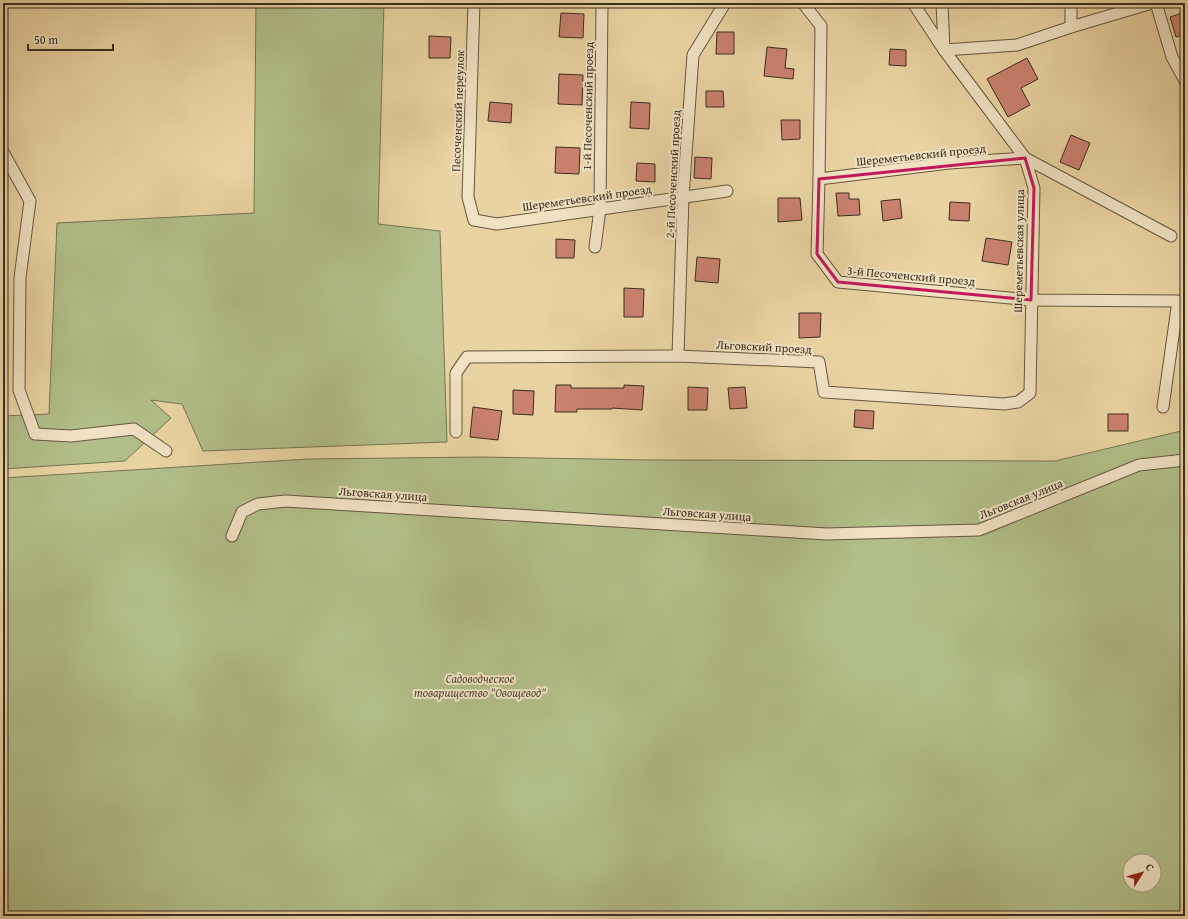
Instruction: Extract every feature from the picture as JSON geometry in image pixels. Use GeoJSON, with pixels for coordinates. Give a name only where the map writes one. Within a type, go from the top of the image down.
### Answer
{"type":"FeatureCollection","features":[{"type":"Feature","properties":{"kind":"street","name":"Песоченский переулок"},"geometry":{"type":"LineString","coordinates":[[474,3],[468,197],[474,220]]}},
{"type":"Feature","properties":{"kind":"street","name":"1-й Песоченский проезд"},"geometry":{"type":"LineString","coordinates":[[595,247],[600,209],[602,3]]}},
{"type":"Feature","properties":{"kind":"street","name":"2-й Песоченский проезд"},"geometry":{"type":"LineString","coordinates":[[678,356],[683,197],[693,55],[725,3]]}},
{"type":"Feature","properties":{"kind":"street","name":"3-й Песоченский проезд"},"geometry":{"type":"LineString","coordinates":[[803,3],[821,26],[817,254],[838,282],[1031,300],[1178,301],[1163,407]]}},
{"type":"Feature","properties":{"kind":"street","name":"Шереметьевская улица"},"geometry":{"type":"LineString","coordinates":[[914,3],[944,50],[1025,158],[1034,188],[1030,392]]}},
{"type":"Feature","properties":{"kind":"street"},"geometry":{"type":"LineString","coordinates":[[942,3],[944,50],[1017,45],[1152,3]]}},
{"type":"Feature","properties":{"kind":"street"},"geometry":{"type":"LineString","coordinates":[[1071,3],[1071,27]]}},
{"type":"Feature","properties":{"kind":"street"},"geometry":{"type":"LineString","coordinates":[[1156,3],[1172,57],[1185,81]]}},
{"type":"Feature","properties":{"kind":"street"},"geometry":{"type":"LineString","coordinates":[[3,152],[30,201],[20,278],[19,390],[35,434],[71,436],[134,429],[166,451]]}},
{"type":"Feature","properties":{"kind":"street","name":"Шереметьевский проезд"},"geometry":{"type":"LineString","coordinates":[[819,179],[949,163],[1025,158]]}},
{"type":"Feature","properties":{"kind":"street"},"geometry":{"type":"LineString","coordinates":[[1025,158],[1171,236]]}},
{"type":"Feature","properties":{"kind":"street","name":"Шереметьевский проезд"},"geometry":{"type":"LineString","coordinates":[[474,220],[498,224],[728,191]]}},
{"type":"Feature","properties":{"kind":"street","name":"Льговский проезд"},"geometry":{"type":"LineString","coordinates":[[456,432],[456,373],[467,357],[678,356],[819,362],[824,392],[1004,404],[1018,402],[1030,392]]}},
{"type":"Feature","properties":{"kind":"street","name":"Льговская улица"},"geometry":{"type":"LineString","coordinates":[[232,536],[242,512],[258,504],[285,501],[827,534],[980,530],[1139,465],[1185,460]]}},
{"type":"Feature","properties":{"kind":"highlighted area"},"geometry":{"type":"Polygon","coordinates":[[[1025,158],[1034,188],[1031,300],[838,282],[817,254],[819,179],[1025,158]]]}},
{"type":"Feature","properties":{"kind":"green space"},"geometry":{"type":"Polygon","coordinates":[[[256,3],[384,3],[378,224],[440,231],[447,442],[203,451],[182,404],[151,400],[171,418],[125,461],[3,469],[3,416],[49,414],[57,223],[254,213],[256,3]]]}},
{"type":"Feature","properties":{"kind":"green space","name":"Садоводческое товарищество \"Овощевод\""},"geometry":{"type":"Polygon","coordinates":[[[1185,430],[1185,916],[3,916],[3,478],[308,459],[481,457],[650,460],[1055,461],[1185,430]]]}},
{"type":"Feature","properties":{"kind":"building"},"geometry":{"type":"Polygon","coordinates":[[[1185,12],[1185,34],[1176,37],[1170,17],[1185,12]]]}},
{"type":"Feature","properties":{"kind":"building"},"geometry":{"type":"Polygon","coordinates":[[[561,13],[584,14],[583,38],[559,37],[561,13]]]}},
{"type":"Feature","properties":{"kind":"building"},"geometry":{"type":"Polygon","coordinates":[[[717,32],[734,32],[734,54],[716,54],[717,32]]]}},
{"type":"Feature","properties":{"kind":"building"},"geometry":{"type":"Polygon","coordinates":[[[429,36],[451,37],[450,58],[429,58],[429,36]]]}},
{"type":"Feature","properties":{"kind":"building"},"geometry":{"type":"Polygon","coordinates":[[[767,47],[787,49],[785,68],[794,69],[793,79],[764,76],[767,47]]]}},
{"type":"Feature","properties":{"kind":"building"},"geometry":{"type":"Polygon","coordinates":[[[890,49],[906,50],[906,66],[889,65],[890,49]]]}},
{"type":"Feature","properties":{"kind":"building"},"geometry":{"type":"Polygon","coordinates":[[[1027,58],[1038,79],[1021,88],[1030,105],[1008,117],[987,79],[1027,58]]]}},
{"type":"Feature","properties":{"kind":"building"},"geometry":{"type":"Polygon","coordinates":[[[559,74],[583,75],[582,105],[558,104],[559,74]]]}},
{"type":"Feature","properties":{"kind":"building"},"geometry":{"type":"Polygon","coordinates":[[[706,91],[723,91],[724,107],[706,107],[706,91]]]}},
{"type":"Feature","properties":{"kind":"building"},"geometry":{"type":"Polygon","coordinates":[[[490,102],[512,104],[511,123],[488,121],[490,102]]]}},
{"type":"Feature","properties":{"kind":"building"},"geometry":{"type":"Polygon","coordinates":[[[631,102],[650,103],[649,129],[630,128],[631,102]]]}},
{"type":"Feature","properties":{"kind":"building"},"geometry":{"type":"Polygon","coordinates":[[[781,120],[800,120],[800,139],[782,140],[781,120]]]}},
{"type":"Feature","properties":{"kind":"building"},"geometry":{"type":"Polygon","coordinates":[[[1071,135],[1090,143],[1079,170],[1060,162],[1071,135]]]}},
{"type":"Feature","properties":{"kind":"building"},"geometry":{"type":"Polygon","coordinates":[[[556,147],[580,148],[579,174],[555,173],[556,147]]]}},
{"type":"Feature","properties":{"kind":"building"},"geometry":{"type":"Polygon","coordinates":[[[695,157],[712,158],[711,179],[694,178],[695,157]]]}},
{"type":"Feature","properties":{"kind":"building"},"geometry":{"type":"Polygon","coordinates":[[[637,163],[655,164],[655,182],[636,181],[637,163]]]}},
{"type":"Feature","properties":{"kind":"building"},"geometry":{"type":"Polygon","coordinates":[[[836,193],[849,193],[849,199],[859,199],[860,215],[838,216],[836,193]]]}},
{"type":"Feature","properties":{"kind":"building"},"geometry":{"type":"Polygon","coordinates":[[[778,198],[800,198],[802,220],[778,222],[778,198]]]}},
{"type":"Feature","properties":{"kind":"building"},"geometry":{"type":"Polygon","coordinates":[[[900,199],[902,218],[883,221],[881,201],[900,199]]]}},
{"type":"Feature","properties":{"kind":"building"},"geometry":{"type":"Polygon","coordinates":[[[950,202],[970,203],[969,221],[949,220],[950,202]]]}},
{"type":"Feature","properties":{"kind":"building"},"geometry":{"type":"Polygon","coordinates":[[[986,238],[1012,242],[1008,265],[982,261],[986,238]]]}},
{"type":"Feature","properties":{"kind":"building"},"geometry":{"type":"Polygon","coordinates":[[[556,239],[575,240],[574,258],[556,258],[556,239]]]}},
{"type":"Feature","properties":{"kind":"building"},"geometry":{"type":"Polygon","coordinates":[[[697,257],[720,259],[718,283],[695,281],[697,257]]]}},
{"type":"Feature","properties":{"kind":"building"},"geometry":{"type":"Polygon","coordinates":[[[624,288],[644,289],[643,317],[624,317],[624,288]]]}},
{"type":"Feature","properties":{"kind":"building"},"geometry":{"type":"Polygon","coordinates":[[[799,313],[821,313],[820,337],[799,338],[799,313]]]}},
{"type":"Feature","properties":{"kind":"building"},"geometry":{"type":"Polygon","coordinates":[[[556,385],[571,385],[571,388],[624,388],[624,385],[644,386],[642,410],[612,408],[577,409],[577,412],[555,412],[556,385]]]}},
{"type":"Feature","properties":{"kind":"building"},"geometry":{"type":"Polygon","coordinates":[[[688,387],[708,388],[707,410],[688,410],[688,387]]]}},
{"type":"Feature","properties":{"kind":"building"},"geometry":{"type":"Polygon","coordinates":[[[745,387],[747,408],[730,409],[728,388],[745,387]]]}},
{"type":"Feature","properties":{"kind":"building"},"geometry":{"type":"Polygon","coordinates":[[[513,390],[534,391],[533,415],[513,414],[513,390]]]}},
{"type":"Feature","properties":{"kind":"building"},"geometry":{"type":"Polygon","coordinates":[[[473,407],[502,411],[498,440],[470,437],[473,407]]]}},
{"type":"Feature","properties":{"kind":"building"},"geometry":{"type":"Polygon","coordinates":[[[855,410],[874,411],[873,429],[854,427],[855,410]]]}},
{"type":"Feature","properties":{"kind":"building"},"geometry":{"type":"Polygon","coordinates":[[[1108,414],[1128,414],[1128,431],[1108,431],[1108,414]]]}}]}
